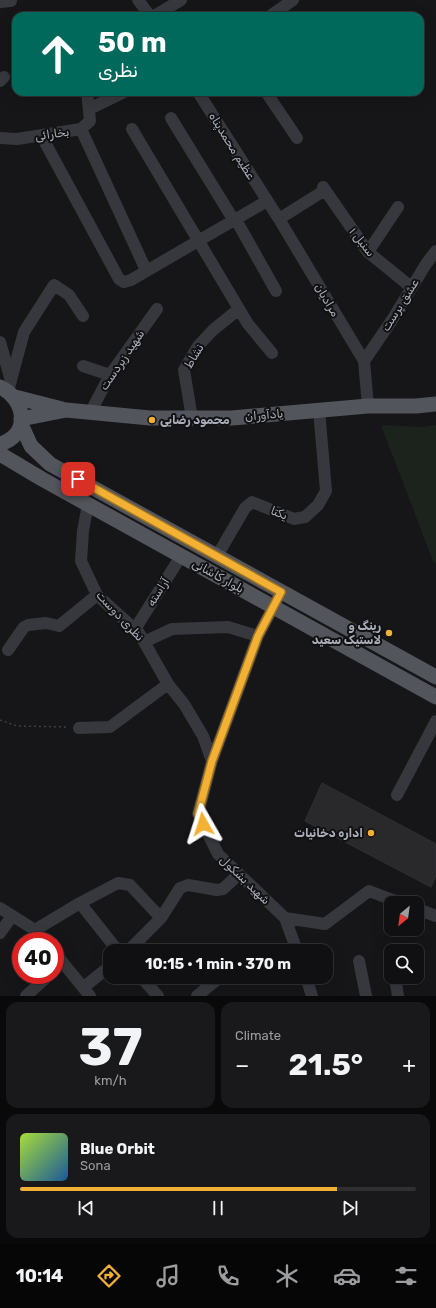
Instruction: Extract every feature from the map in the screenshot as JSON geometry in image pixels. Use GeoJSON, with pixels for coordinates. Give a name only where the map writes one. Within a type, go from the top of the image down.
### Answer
{"type":"FeatureCollection","features":[{"type":"Feature","properties":{"kind":"main road"},"geometry":{"type":"LineString","coordinates":[[9,389],[66,410]]}},
{"type":"Feature","properties":{"kind":"main road","name":"بلوار کاشانی"},"geometry":{"type":"LineString","coordinates":[[9,389],[20,405],[21,421],[31,446],[50,464],[436,677]]}},
{"type":"Feature","properties":{"kind":"main road","name":"یادآوران"},"geometry":{"type":"LineString","coordinates":[[21,421],[66,410],[150,418],[232,418],[368,406],[416,406],[436,404]]}},
{"type":"Feature","properties":{"kind":"main road"},"geometry":{"type":"LineString","coordinates":[[0,444],[10,439],[17,432],[21,421]]}},
{"type":"Feature","properties":{"kind":"main road","name":"بلوار کاشانی"},"geometry":{"type":"LineString","coordinates":[[0,454],[436,697]]}},
{"type":"Feature","properties":{"kind":"street"},"geometry":{"type":"LineString","coordinates":[[138,0],[147,12]]}},
{"type":"Feature","properties":{"kind":"street"},"geometry":{"type":"LineString","coordinates":[[161,12],[181,0]]}},
{"type":"Feature","properties":{"kind":"street"},"geometry":{"type":"LineString","coordinates":[[279,12],[293,0]]}},
{"type":"Feature","properties":{"kind":"street"},"geometry":{"type":"LineString","coordinates":[[87,96],[89,109],[116,96]]}},
{"type":"Feature","properties":{"kind":"street","name":"عظیم محمدپناه"},"geometry":{"type":"LineString","coordinates":[[201,96],[267,201]]}},
{"type":"Feature","properties":{"kind":"street"},"geometry":{"type":"LineString","coordinates":[[269,96],[297,138]]}},
{"type":"Feature","properties":{"kind":"street","name":"بخارائی"},"geometry":{"type":"LineString","coordinates":[[0,138],[17,139],[81,129],[90,121],[89,109]]}},
{"type":"Feature","properties":{"kind":"street"},"geometry":{"type":"LineString","coordinates":[[171,118],[234,219],[276,291]]}},
{"type":"Feature","properties":{"kind":"street"},"geometry":{"type":"LineString","coordinates":[[81,129],[146,270]]}},
{"type":"Feature","properties":{"kind":"street"},"geometry":{"type":"LineString","coordinates":[[132,129],[248,324],[272,353]]}},
{"type":"Feature","properties":{"kind":"street"},"geometry":{"type":"LineString","coordinates":[[41,135],[119,280],[124,282],[131,280],[267,201]]}},
{"type":"Feature","properties":{"kind":"street","name":"سنبل ۱"},"geometry":{"type":"LineString","coordinates":[[279,219],[324,189],[368,252],[411,287]]}},
{"type":"Feature","properties":{"kind":"street","name":"مرادیان"},"geometry":{"type":"LineString","coordinates":[[267,201],[364,360],[368,406]]}},
{"type":"Feature","properties":{"kind":"street"},"geometry":{"type":"LineString","coordinates":[[368,252],[398,207]]}},
{"type":"Feature","properties":{"kind":"street","name":"عشق پرست"},"geometry":{"type":"LineString","coordinates":[[364,360],[436,251]]}},
{"type":"Feature","properties":{"kind":"street"},"geometry":{"type":"LineString","coordinates":[[9,389],[24,332],[54,285],[69,295],[83,316]]}},
{"type":"Feature","properties":{"kind":"street","name":"شهید زبردست"},"geometry":{"type":"LineString","coordinates":[[90,412],[110,375],[157,309]]}},
{"type":"Feature","properties":{"kind":"street","name":"نشاط"},"geometry":{"type":"LineString","coordinates":[[192,418],[184,370],[198,346],[212,330],[239,309]]}},
{"type":"Feature","properties":{"kind":"street"},"geometry":{"type":"LineString","coordinates":[[0,342],[9,389]]}},
{"type":"Feature","properties":{"kind":"street"},"geometry":{"type":"LineString","coordinates":[[83,366],[110,375]]}},
{"type":"Feature","properties":{"kind":"street","name":"یکتا"},"geometry":{"type":"LineString","coordinates":[[217,556],[245,508],[252,502],[294,519],[305,517],[318,505],[326,491],[318,410]]}},
{"type":"Feature","properties":{"kind":"street","name":"نظری دوست"},"geometry":{"type":"LineString","coordinates":[[88,504],[83,531],[81,561],[97,595],[135,629],[168,684],[184,704],[203,736],[212,761]]}},
{"type":"Feature","properties":{"kind":"street","name":"آراسته"},"geometry":{"type":"LineString","coordinates":[[135,629],[181,556]]}},
{"type":"Feature","properties":{"kind":"street","name":"شهید بشکول"},"geometry":{"type":"LineString","coordinates":[[281,592],[258,636],[212,761],[198,814],[218,854],[285,918],[294,944]]}},
{"type":"Feature","properties":{"kind":"street"},"geometry":{"type":"LineString","coordinates":[[8,650],[24,627],[28,624],[46,623],[59,626],[97,595]]}},
{"type":"Feature","properties":{"kind":"street"},"geometry":{"type":"LineString","coordinates":[[144,642],[172,629],[228,627],[258,636]]}},
{"type":"Feature","properties":{"kind":"street"},"geometry":{"type":"LineString","coordinates":[[79,728],[110,727],[168,684]]}},
{"type":"Feature","properties":{"kind":"street"},"geometry":{"type":"LineString","coordinates":[[397,795],[436,721]]}},
{"type":"Feature","properties":{"kind":"street"},"geometry":{"type":"LineString","coordinates":[[135,944],[162,918],[180,888],[188,885],[217,890],[223,889],[239,874]]}},
{"type":"Feature","properties":{"kind":"street"},"geometry":{"type":"LineString","coordinates":[[0,908],[34,930],[80,903],[118,884],[123,883],[130,885],[162,918]]}},
{"type":"Feature","properties":{"kind":"street"},"geometry":{"type":"LineString","coordinates":[[285,918],[325,924],[369,891],[384,897]]}},
{"type":"Feature","properties":{"kind":"street"},"geometry":{"type":"LineString","coordinates":[[80,903],[112,944]]}},
{"type":"Feature","properties":{"kind":"street"},"geometry":{"type":"LineString","coordinates":[[424,912],[436,916]]}},
{"type":"Feature","properties":{"kind":"street"},"geometry":{"type":"LineString","coordinates":[[0,933],[12,916]]}},
{"type":"Feature","properties":{"kind":"street"},"geometry":{"type":"LineString","coordinates":[[359,961],[366,996]]}},
{"type":"Feature","properties":{"kind":"street"},"geometry":{"type":"LineString","coordinates":[[64,968],[87,991],[103,974]]}},
{"type":"Feature","properties":{"kind":"street"},"geometry":{"type":"LineString","coordinates":[[26,996],[39,984]]}},
{"type":"Feature","properties":{"kind":"street"},"geometry":{"type":"LineString","coordinates":[[147,984],[158,996]]}},
{"type":"Feature","properties":{"kind":"street"},"geometry":{"type":"LineString","coordinates":[[197,996],[212,984]]}},
{"type":"Feature","properties":{"kind":"street"},"geometry":{"type":"LineString","coordinates":[[308,984],[312,996]]}},
{"type":"Feature","properties":{"kind":"street"},"geometry":{"type":"LineString","coordinates":[[396,984],[398,996]]}},
{"type":"Feature","properties":{"kind":"path"},"geometry":{"type":"LineString","coordinates":[[0,720],[17,726],[79,728]]}},
{"type":"Feature","properties":{"kind":"shaded area"},"geometry":{"type":"Polygon","coordinates":[[[381,425],[423,427],[436,425],[436,563],[433,561],[381,425]]]}},
{"type":"Feature","properties":{"kind":"building","name":"اداره دخانیات"},"geometry":{"type":"Polygon","coordinates":[[[322,783],[436,844],[436,875],[431,887],[305,821],[322,783]]]}},
{"type":"Feature","properties":{"kind":"place","name":"محمود رضایی"},"geometry":{"type":"Point","coordinates":[152,420]}},
{"type":"Feature","properties":{"kind":"place","name":"رینگ و لاستیک سعید"},"geometry":{"type":"Point","coordinates":[389,633]}},
{"type":"Feature","properties":{"kind":"place","name":"اداره دخانیات"},"geometry":{"type":"Point","coordinates":[371,833]}},
{"type":"Feature","properties":{"kind":"route"},"geometry":{"type":"LineString","coordinates":[[78,479],[281,592],[258,636],[212,761],[198,814],[203,824]]}}]}
